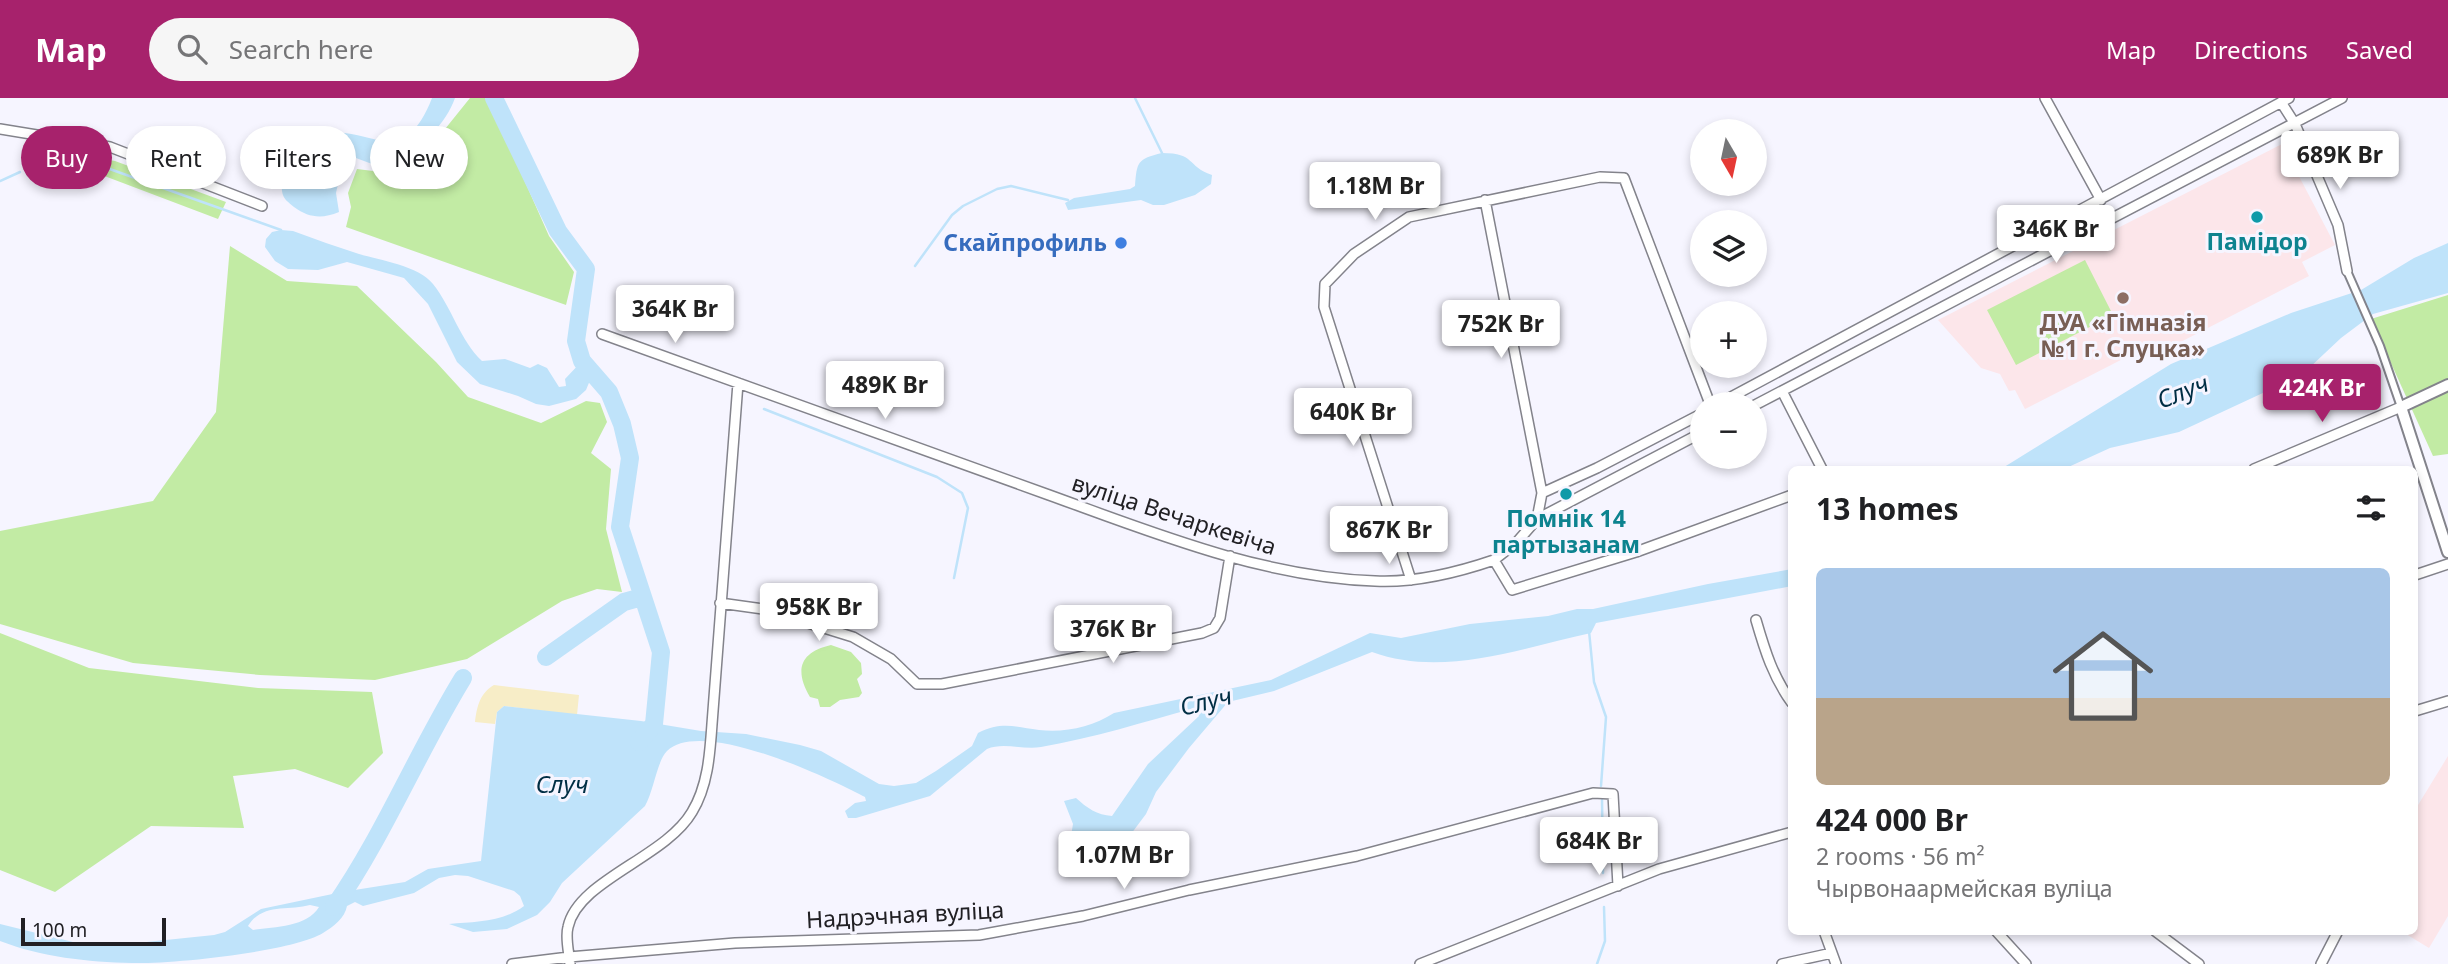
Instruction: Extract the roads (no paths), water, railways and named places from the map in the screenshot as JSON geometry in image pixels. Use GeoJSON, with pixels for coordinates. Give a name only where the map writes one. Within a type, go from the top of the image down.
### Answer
{"type":"FeatureCollection","features":[{"type":"Feature","properties":{"kind":"street"},"geometry":{"type":"LineString","coordinates":[[2045,98],[2101,200]]}},
{"type":"Feature","properties":{"kind":"street"},"geometry":{"type":"LineString","coordinates":[[1767,399],[2342,98]]}},
{"type":"Feature","properties":{"kind":"street"},"geometry":{"type":"LineString","coordinates":[[1741,392],[2285,100],[2338,225],[2347,271],[2399,396],[2448,552]]}},
{"type":"Feature","properties":{"kind":"street"},"geometry":{"type":"LineString","coordinates":[[0,129],[110,147],[262,206]]}},
{"type":"Feature","properties":{"kind":"street"},"geometry":{"type":"LineString","coordinates":[[1411,580],[1324,307],[1325,284],[1354,254],[1409,217],[1600,177],[1625,178],[1705,392]]}},
{"type":"Feature","properties":{"kind":"street"},"geometry":{"type":"LineString","coordinates":[[1486,200],[1542,493],[1537,519]]}},
{"type":"Feature","properties":{"kind":"street"},"geometry":{"type":"LineString","coordinates":[[570,960],[568,924],[581,902],[603,882],[666,841],[693,811],[702,789],[710,749],[738,383],[602,334]]}},
{"type":"Feature","properties":{"kind":"street","name":"вуліца Вечаркевіча"},"geometry":{"type":"LineString","coordinates":[[738,383],[1134,526],[1266,566],[1308,574],[1376,581],[1411,580],[1456,572],[1494,560]]}},
{"type":"Feature","properties":{"kind":"street"},"geometry":{"type":"LineString","coordinates":[[2261,466],[2448,385]]}},
{"type":"Feature","properties":{"kind":"street"},"geometry":{"type":"LineString","coordinates":[[1782,391],[1820,466]]}},
{"type":"Feature","properties":{"kind":"street"},"geometry":{"type":"LineString","coordinates":[[1542,493],[1597,468],[1690,419]]}},
{"type":"Feature","properties":{"kind":"street"},"geometry":{"type":"LineString","coordinates":[[1690,439],[1537,519],[1517,541],[1494,560],[1512,590],[1636,552],[1788,496]]}},
{"type":"Feature","properties":{"kind":"street"},"geometry":{"type":"LineString","coordinates":[[720,603],[763,609],[853,637],[891,659],[917,684],[942,684],[1202,633],[1214,628],[1220,618],[1230,556]]}},
{"type":"Feature","properties":{"kind":"street"},"geometry":{"type":"LineString","coordinates":[[2418,574],[2448,564]]}},
{"type":"Feature","properties":{"kind":"street"},"geometry":{"type":"LineString","coordinates":[[1756,621],[1768,664],[1788,698]]}},
{"type":"Feature","properties":{"kind":"street"},"geometry":{"type":"LineString","coordinates":[[2418,710],[2448,701]]}},
{"type":"Feature","properties":{"kind":"street","name":"Надрэчная вуліца"},"geometry":{"type":"LineString","coordinates":[[512,964],[735,943],[979,935],[1083,916],[1189,890],[1357,856],[1593,793],[1613,794],[1618,886]]}},
{"type":"Feature","properties":{"kind":"street"},"geometry":{"type":"LineString","coordinates":[[1420,964],[1659,869],[1788,833]]}},
{"type":"Feature","properties":{"kind":"street"},"geometry":{"type":"LineString","coordinates":[[1825,935],[1836,964]]}},
{"type":"Feature","properties":{"kind":"street"},"geometry":{"type":"LineString","coordinates":[[2000,935],[2026,964]]}},
{"type":"Feature","properties":{"kind":"street"},"geometry":{"type":"LineString","coordinates":[[2160,935],[2199,964]]}},
{"type":"Feature","properties":{"kind":"street"},"geometry":{"type":"LineString","coordinates":[[2321,964],[2336,935]]}},
{"type":"Feature","properties":{"kind":"street"},"geometry":{"type":"LineString","coordinates":[[1782,964],[1832,953]]}},
{"type":"Feature","properties":{"kind":"water"},"geometry":{"type":"Polygon","coordinates":[[[432,98],[455,98],[439,126],[416,126],[432,98]]]}},
{"type":"Feature","properties":{"kind":"water"},"geometry":{"type":"Polygon","coordinates":[[[356,135],[370,138],[370,163],[356,158],[356,135]]]}},
{"type":"Feature","properties":{"kind":"water"},"geometry":{"type":"Polygon","coordinates":[[[1162,153],[1186,158],[1212,175],[1211,184],[1195,195],[1164,205],[1153,205],[1141,200],[1068,210],[1065,203],[1074,198],[1135,186],[1140,163],[1148,157],[1162,153]]]}},
{"type":"Feature","properties":{"kind":"water"},"geometry":{"type":"Polygon","coordinates":[[[337,189],[339,212],[327,216],[310,215],[294,207],[282,191],[337,189]]]}},
{"type":"Feature","properties":{"kind":"water"},"geometry":{"type":"Polygon","coordinates":[[[293,231],[418,273],[433,284],[474,353],[482,361],[505,359],[530,368],[538,364],[547,368],[559,387],[566,386],[565,379],[582,361],[593,373],[586,390],[576,399],[549,406],[480,384],[457,362],[428,304],[404,278],[347,262],[318,270],[288,269],[275,261],[265,247],[266,239],[272,232],[293,231]]]}},
{"type":"Feature","properties":{"kind":"water","name":"Случ"},"geometry":{"type":"Polygon","coordinates":[[[2448,243],[2448,293],[2373,314],[2341,338],[2308,369],[2265,392],[2179,432],[2110,448],[2071,466],[2006,466],[2171,364],[2291,313],[2361,290],[2414,258],[2448,243]]]}},
{"type":"Feature","properties":{"kind":"water","name":"Случ"},"geometry":{"type":"Polygon","coordinates":[[[1788,570],[1788,587],[1596,623],[1591,633],[1482,658],[1426,662],[1372,652],[1274,691],[1228,702],[1156,792],[1146,814],[1128,838],[1090,845],[1071,836],[1073,824],[1064,801],[1076,798],[1092,810],[1112,816],[1148,764],[1199,716],[1195,708],[1060,743],[1034,748],[993,747],[987,749],[930,796],[856,818],[848,818],[845,811],[855,803],[866,801],[865,797],[824,777],[765,754],[735,746],[707,741],[684,742],[667,751],[645,806],[562,883],[550,902],[537,915],[507,929],[473,932],[449,924],[498,918],[524,906],[520,896],[514,891],[468,876],[455,875],[439,878],[414,893],[363,906],[355,902],[347,906],[341,918],[323,933],[307,940],[259,951],[202,959],[132,963],[65,958],[0,941],[0,924],[73,942],[127,944],[214,935],[225,932],[261,909],[405,882],[428,869],[481,861],[497,712],[504,706],[641,721],[701,731],[746,734],[800,745],[821,751],[879,784],[894,786],[916,783],[972,746],[978,733],[994,727],[1068,730],[1097,722],[1114,713],[1271,680],[1370,633],[1401,638],[1470,624],[1593,609],[1788,570]],[[310,905],[276,909],[260,914],[248,926],[253,930],[289,925],[314,914],[319,907],[310,905]]]}},
{"type":"Feature","properties":{"kind":"waterway","name":"Случ"},"geometry":{"type":"LineString","coordinates":[[494,98],[558,231],[586,269],[576,341],[582,361],[609,392],[622,424],[630,458],[620,527],[661,652],[654,724],[639,742]]}},
{"type":"Feature","properties":{"kind":"waterway"},"geometry":{"type":"LineString","coordinates":[[1135,98],[1162,153]]}},
{"type":"Feature","properties":{"kind":"waterway"},"geometry":{"type":"LineString","coordinates":[[112,170],[281,230]]}},
{"type":"Feature","properties":{"kind":"waterway"},"geometry":{"type":"LineString","coordinates":[[0,181],[20,172]]}},
{"type":"Feature","properties":{"kind":"waterway"},"geometry":{"type":"LineString","coordinates":[[915,266],[952,215],[963,206],[997,189],[1011,186],[1068,200]]}},
{"type":"Feature","properties":{"kind":"waterway"},"geometry":{"type":"LineString","coordinates":[[764,409],[937,477],[962,493],[968,508],[954,578]]}},
{"type":"Feature","properties":{"kind":"waterway"},"geometry":{"type":"LineString","coordinates":[[546,657],[624,602],[642,597]]}},
{"type":"Feature","properties":{"kind":"waterway"},"geometry":{"type":"LineString","coordinates":[[1589,631],[1594,682],[1606,717],[1601,786]]}},
{"type":"Feature","properties":{"kind":"waterway"},"geometry":{"type":"LineString","coordinates":[[334,907],[385,823],[463,678]]}},
{"type":"Feature","properties":{"kind":"waterway"},"geometry":{"type":"LineString","coordinates":[[1602,800],[1603,873]]}},
{"type":"Feature","properties":{"kind":"waterway"},"geometry":{"type":"LineString","coordinates":[[1597,964],[1605,941],[1604,907]]}},
{"type":"Feature","properties":{"kind":"place","name":"Памідор"},"geometry":{"type":"Point","coordinates":[2257,217]}},
{"type":"Feature","properties":{"kind":"place","name":"Скайпрофиль"},"geometry":{"type":"Point","coordinates":[1121,243]}},
{"type":"Feature","properties":{"kind":"place","name":"ДУА «Гімназія №1 г. Слуцка»"},"geometry":{"type":"Point","coordinates":[2123,298]}},
{"type":"Feature","properties":{"kind":"place","name":"Помнік 14 партызанам"},"geometry":{"type":"Point","coordinates":[1566,494]}}]}
